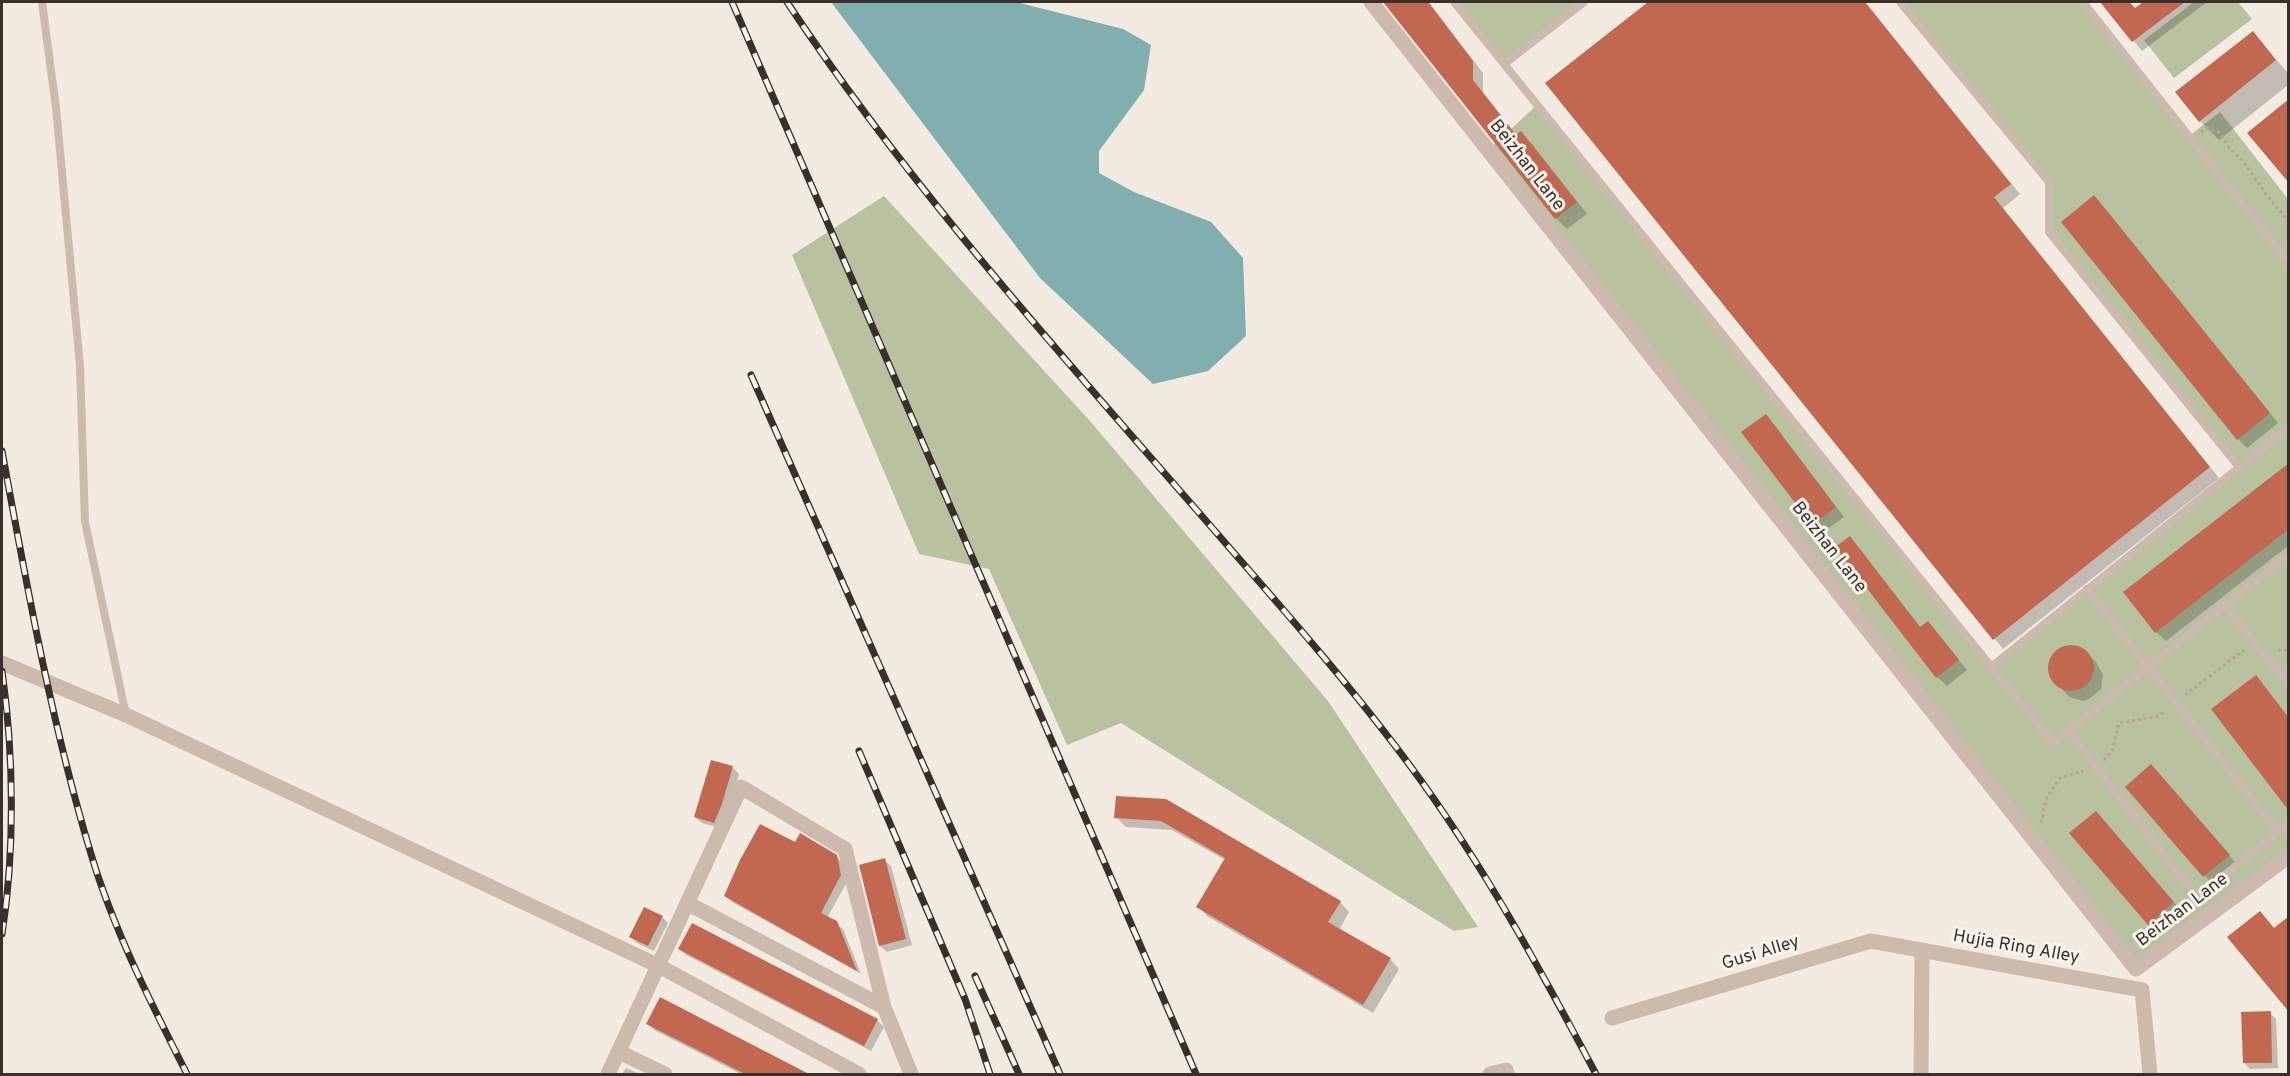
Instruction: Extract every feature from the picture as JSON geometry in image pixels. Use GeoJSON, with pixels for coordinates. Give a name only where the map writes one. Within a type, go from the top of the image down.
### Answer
{"type":"FeatureCollection","features":[{"type":"Feature","properties":{"kind":"street","name":"Beizhan Lane"},"geometry":{"type":"LineString","coordinates":[[1371,2],[2136,969],[2289,857]]}},
{"type":"Feature","properties":{"kind":"street"},"geometry":{"type":"LineString","coordinates":[[2,663],[126,715],[659,966],[859,1074]]}},
{"type":"Feature","properties":{"kind":"street"},"geometry":{"type":"LineString","coordinates":[[608,1074],[741,788],[845,849],[884,1007],[910,1074]]}},
{"type":"Feature","properties":{"kind":"street"},"geometry":{"type":"LineString","coordinates":[[687,903],[884,1007]]}},
{"type":"Feature","properties":{"kind":"street","name":"Gusi Alley"},"geometry":{"type":"LineString","coordinates":[[1612,1018],[1871,941],[1922,951]]}},
{"type":"Feature","properties":{"kind":"street"},"geometry":{"type":"LineString","coordinates":[[1921,1074],[1922,951]]}},
{"type":"Feature","properties":{"kind":"street","name":"Hujia Ring Alley"},"geometry":{"type":"LineString","coordinates":[[1922,951],[2142,990],[2150,1074]]}},
{"type":"Feature","properties":{"kind":"street"},"geometry":{"type":"LineString","coordinates":[[619,1052],[665,1074]]}},
{"type":"Feature","properties":{"kind":"street"},"geometry":{"type":"LineString","coordinates":[[1490,1074],[1506,1070],[1507,1074]]}},
{"type":"Feature","properties":{"kind":"lane"},"geometry":{"type":"LineString","coordinates":[[42,2],[56,108],[80,366],[85,522],[126,715]]}},
{"type":"Feature","properties":{"kind":"lane"},"geometry":{"type":"LineString","coordinates":[[1454,2],[2053,743],[2289,555]]}},
{"type":"Feature","properties":{"kind":"lane"},"geometry":{"type":"LineString","coordinates":[[1504,64],[1584,2]]}},
{"type":"Feature","properties":{"kind":"lane"},"geometry":{"type":"LineString","coordinates":[[1900,2],[2049,182],[2049,232],[2239,468]]}},
{"type":"Feature","properties":{"kind":"lane"},"geometry":{"type":"LineString","coordinates":[[2083,2],[2289,262]]}},
{"type":"Feature","properties":{"kind":"lane"},"geometry":{"type":"LineString","coordinates":[[1991,667],[2289,428]]}},
{"type":"Feature","properties":{"kind":"lane"},"geometry":{"type":"LineString","coordinates":[[2087,589],[2278,832]]}},
{"type":"Feature","properties":{"kind":"lane"},"geometry":{"type":"LineString","coordinates":[[2225,606],[2289,683]]}},
{"type":"Feature","properties":{"kind":"lane"},"geometry":{"type":"LineString","coordinates":[[2068,731],[2197,897]]}},
{"type":"Feature","properties":{"kind":"lane"},"geometry":{"type":"LineString","coordinates":[[2136,946],[2289,824]]}},
{"type":"Feature","properties":{"kind":"path"},"geometry":{"type":"LineString","coordinates":[[2192,140],[2206,128],[2220,133],[2230,149],[2242,160],[2289,220]]}},
{"type":"Feature","properties":{"kind":"path"},"geometry":{"type":"LineString","coordinates":[[2036,842],[2047,797],[2060,778],[2096,767],[2112,751],[2119,723],[2159,716],[2254,642]]}},
{"type":"Feature","properties":{"kind":"green space"},"geometry":{"type":"Polygon","coordinates":[[[1454,2],[1584,2],[1504,64],[1454,2]]]}},
{"type":"Feature","properties":{"kind":"green space"},"geometry":{"type":"Polygon","coordinates":[[[1900,2],[2083,2],[2189,136],[2220,112],[2288,199],[2288,857],[2136,969],[1488,150],[1537,105],[1991,666],[2239,467],[2049,232],[2049,182],[1900,2]]]}},
{"type":"Feature","properties":{"kind":"green space"},"geometry":{"type":"Polygon","coordinates":[[[2194,2],[2238,2],[2252,19],[2174,78],[2144,40],[2194,2]]]}},
{"type":"Feature","properties":{"kind":"green space"},"geometry":{"type":"Polygon","coordinates":[[[884,196],[1090,421],[1328,701],[1478,927],[1454,931],[1121,723],[1067,745],[989,569],[919,554],[792,255],[884,196]]]}},
{"type":"Feature","properties":{"kind":"water"},"geometry":{"type":"Polygon","coordinates":[[[831,2],[1016,2],[1123,29],[1151,45],[1144,90],[1099,151],[1099,173],[1134,192],[1211,222],[1243,258],[1246,336],[1208,371],[1153,384],[1040,278],[831,2]]]}},
{"type":"Feature","properties":{"kind":"building"},"geometry":{"type":"Polygon","coordinates":[[[1383,2],[1428,2],[1473,61],[1473,80],[1516,135],[1521,131],[1577,202],[1555,219],[1383,2]]]}},
{"type":"Feature","properties":{"kind":"building"},"geometry":{"type":"Polygon","coordinates":[[[1648,2],[1865,2],[2011,184],[1994,197],[2210,467],[1993,640],[1545,83],[1648,2]]]}},
{"type":"Feature","properties":{"kind":"building"},"geometry":{"type":"Polygon","coordinates":[[[2100,2],[2129,2],[2135,8],[2143,2],[2185,2],[2132,42],[2100,2]]]}},
{"type":"Feature","properties":{"kind":"building"},"geometry":{"type":"Polygon","coordinates":[[[2253,31],[2276,60],[2199,122],[2175,92],[2253,31]]]}},
{"type":"Feature","properties":{"kind":"building"},"geometry":{"type":"Polygon","coordinates":[[[2289,99],[2289,183],[2247,133],[2289,99]]]}},
{"type":"Feature","properties":{"kind":"building"},"geometry":{"type":"Polygon","coordinates":[[[2094,195],[2270,413],[2237,440],[2061,222],[2094,195]]]}},
{"type":"Feature","properties":{"kind":"building"},"geometry":{"type":"Polygon","coordinates":[[[1766,414],[1836,507],[1812,525],[1741,432],[1766,414]]]}},
{"type":"Feature","properties":{"kind":"building"},"geometry":{"type":"Polygon","coordinates":[[[2289,463],[2289,529],[2155,633],[2123,592],[2289,463]]]}},
{"type":"Feature","properties":{"kind":"building"},"geometry":{"type":"Polygon","coordinates":[[[1850,536],[1920,627],[1928,621],[1959,660],[1936,678],[1835,547],[1850,536]]]}},
{"type":"Feature","properties":{"kind":"building"},"geometry":{"type":"Polygon","coordinates":[[[2071,645],[2080,646],[2088,651],[2093,659],[2093,677],[2088,685],[2080,690],[2071,691],[2062,690],[2054,685],[2049,677],[2048,668],[2049,659],[2054,651],[2062,646],[2071,645]]]}},
{"type":"Feature","properties":{"kind":"building"},"geometry":{"type":"Polygon","coordinates":[[[2256,675],[2289,718],[2289,811],[2211,709],[2256,675]]]}},
{"type":"Feature","properties":{"kind":"building"},"geometry":{"type":"Polygon","coordinates":[[[711,760],[733,766],[714,823],[694,817],[711,760]]]}},
{"type":"Feature","properties":{"kind":"building"},"geometry":{"type":"Polygon","coordinates":[[[2151,764],[2230,855],[2203,877],[2125,787],[2151,764]]]}},
{"type":"Feature","properties":{"kind":"building"},"geometry":{"type":"Polygon","coordinates":[[[1116,796],[1166,799],[1341,901],[1328,922],[1391,958],[1363,1005],[1196,907],[1225,858],[1161,821],[1114,818],[1116,796]]]}},
{"type":"Feature","properties":{"kind":"building"},"geometry":{"type":"Polygon","coordinates":[[[2096,811],[2174,902],[2148,925],[2069,833],[2096,811]]]}},
{"type":"Feature","properties":{"kind":"building"},"geometry":{"type":"Polygon","coordinates":[[[760,824],[795,842],[800,833],[837,855],[841,875],[821,913],[837,921],[857,971],[724,896],[760,824]]]}},
{"type":"Feature","properties":{"kind":"building"},"geometry":{"type":"Polygon","coordinates":[[[885,858],[906,939],[879,946],[859,865],[885,858]]]}},
{"type":"Feature","properties":{"kind":"building"},"geometry":{"type":"Polygon","coordinates":[[[644,907],[663,916],[648,946],[629,937],[644,907]]]}},
{"type":"Feature","properties":{"kind":"building"},"geometry":{"type":"Polygon","coordinates":[[[2260,911],[2274,928],[2289,916],[2289,1012],[2227,937],[2260,911]]]}},
{"type":"Feature","properties":{"kind":"building"},"geometry":{"type":"Polygon","coordinates":[[[692,923],[878,1019],[864,1046],[678,949],[692,923]]]}},
{"type":"Feature","properties":{"kind":"building"},"geometry":{"type":"Polygon","coordinates":[[[660,997],[809,1074],[745,1074],[646,1024],[660,997]]]}},
{"type":"Feature","properties":{"kind":"building"},"geometry":{"type":"Polygon","coordinates":[[[2271,1011],[2272,1063],[2243,1063],[2241,1012],[2271,1011]]]}},
{"type":"Feature","properties":{"kind":"railway"},"geometry":{"type":"LineString","coordinates":[[732,2],[1196,1074]]}},
{"type":"Feature","properties":{"kind":"railway"},"geometry":{"type":"LineString","coordinates":[[787,2],[836,73],[940,210],[1389,737],[1437,804],[1486,879],[1532,956],[1596,1074]]}},
{"type":"Feature","properties":{"kind":"railway"},"geometry":{"type":"LineString","coordinates":[[751,375],[1060,1074]]}},
{"type":"Feature","properties":{"kind":"railway"},"geometry":{"type":"LineString","coordinates":[[2,451],[52,704],[91,854],[122,939],[187,1074]]}},
{"type":"Feature","properties":{"kind":"railway"},"geometry":{"type":"LineString","coordinates":[[2,671],[11,769],[11,837],[2,934]]}},
{"type":"Feature","properties":{"kind":"railway"},"geometry":{"type":"LineString","coordinates":[[859,751],[965,999],[990,1074]]}},
{"type":"Feature","properties":{"kind":"railway"},"geometry":{"type":"LineString","coordinates":[[975,976],[1019,1074]]}}]}
